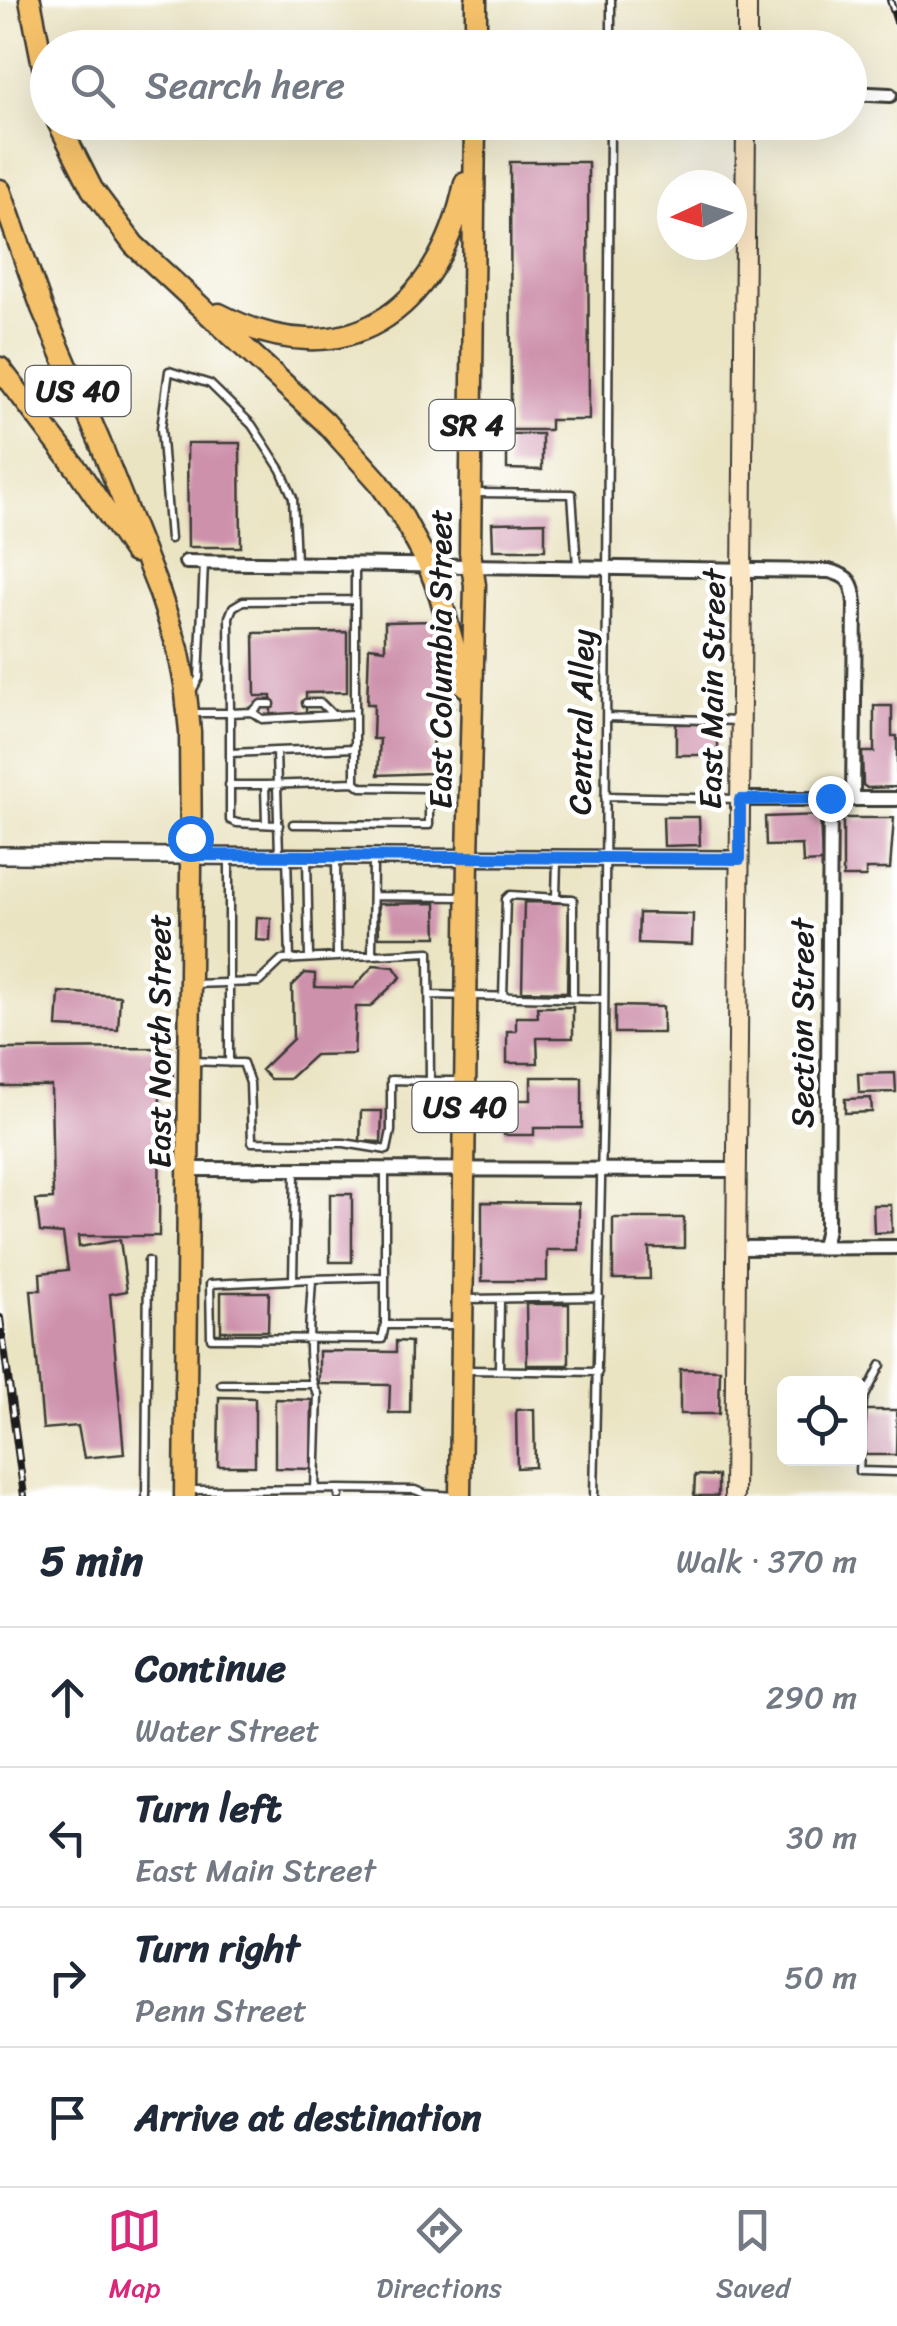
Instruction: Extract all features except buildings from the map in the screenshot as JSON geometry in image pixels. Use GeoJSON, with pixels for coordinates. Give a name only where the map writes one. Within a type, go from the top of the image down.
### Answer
{"type":"FeatureCollection","features":[{"type":"Feature","properties":{"kind":"main road"},"geometry":{"type":"LineString","coordinates":[[30,0],[35,30]]}},
{"type":"Feature","properties":{"kind":"main road"},"geometry":{"type":"LineString","coordinates":[[476,0],[476,30]]}},
{"type":"Feature","properties":{"kind":"main road"},"geometry":{"type":"LineString","coordinates":[[747,0],[747,30]]}},
{"type":"Feature","properties":{"kind":"main road","name":"US 40"},"geometry":{"type":"LineString","coordinates":[[67,140],[112,220],[161,273],[356,454],[401,514],[428,564],[457,653],[472,718]]}},
{"type":"Feature","properties":{"kind":"main road"},"geometry":{"type":"LineString","coordinates":[[190,296],[235,322],[294,338],[354,332],[388,316],[421,288],[444,254],[460,206],[473,140]]}},
{"type":"Feature","properties":{"kind":"main road","name":"East Columbia Street"},"geometry":{"type":"LineString","coordinates":[[460,1496],[474,585],[471,493],[475,140]]}},
{"type":"Feature","properties":{"kind":"main road","name":"East Main Street"},"geometry":{"type":"LineString","coordinates":[[734,1496],[746,140]]}},
{"type":"Feature","properties":{"kind":"main road","name":"US 40"},"geometry":{"type":"LineString","coordinates":[[0,190],[42,308],[159,592]]}},
{"type":"Feature","properties":{"kind":"main road"},"geometry":{"type":"LineString","coordinates":[[0,368],[77,469],[159,592]]}},
{"type":"Feature","properties":{"kind":"main road","name":"East North Street"},"geometry":{"type":"LineString","coordinates":[[159,592],[178,649],[188,706],[191,855],[185,1493]]}},
{"type":"Feature","properties":{"kind":"street"},"geometry":{"type":"LineString","coordinates":[[867,94],[890,95]]}},
{"type":"Feature","properties":{"kind":"street"},"geometry":{"type":"LineString","coordinates":[[186,562],[606,566],[843,574],[850,579],[854,595],[853,794]]}},
{"type":"Feature","properties":{"kind":"street"},"geometry":{"type":"LineString","coordinates":[[740,800],[853,794],[897,800]]}},
{"type":"Feature","properties":{"kind":"street","name":"Section Street"},"geometry":{"type":"LineString","coordinates":[[823,1247],[828,1228],[832,974],[830,798]]}},
{"type":"Feature","properties":{"kind":"street"},"geometry":{"type":"LineString","coordinates":[[0,854],[740,859]]}},
{"type":"Feature","properties":{"kind":"street"},"geometry":{"type":"LineString","coordinates":[[188,1169],[738,1170]]}},
{"type":"Feature","properties":{"kind":"street"},"geometry":{"type":"LineString","coordinates":[[737,1248],[897,1246]]}},
{"type":"Feature","properties":{"kind":"lane"},"geometry":{"type":"LineString","coordinates":[[610,0],[610,30]]}},
{"type":"Feature","properties":{"kind":"lane","name":"Central Alley"},"geometry":{"type":"LineString","coordinates":[[594,1496],[603,999],[610,140]]}},
{"type":"Feature","properties":{"kind":"lane"},"geometry":{"type":"LineString","coordinates":[[170,539],[161,428],[168,371],[210,384],[252,425],[281,470],[293,498],[296,563]]}},
{"type":"Feature","properties":{"kind":"lane"},"geometry":{"type":"LineString","coordinates":[[471,493],[572,494],[577,566]]}},
{"type":"Feature","properties":{"kind":"lane"},"geometry":{"type":"LineString","coordinates":[[204,562],[200,678],[188,706],[230,713],[252,712],[262,718],[354,714]]}},
{"type":"Feature","properties":{"kind":"lane"},"geometry":{"type":"LineString","coordinates":[[355,563],[355,782]]}},
{"type":"Feature","properties":{"kind":"lane"},"geometry":{"type":"LineString","coordinates":[[278,824],[237,824],[230,820],[229,617],[233,607],[243,601],[354,600]]}},
{"type":"Feature","properties":{"kind":"lane"},"geometry":{"type":"LineString","coordinates":[[306,703],[321,703],[332,714]]}},
{"type":"Feature","properties":{"kind":"lane"},"geometry":{"type":"LineString","coordinates":[[252,712],[261,704],[271,704]]}},
{"type":"Feature","properties":{"kind":"lane"},"geometry":{"type":"LineString","coordinates":[[606,717],[741,721]]}},
{"type":"Feature","properties":{"kind":"lane"},"geometry":{"type":"LineString","coordinates":[[230,753],[355,748]]}},
{"type":"Feature","properties":{"kind":"lane"},"geometry":{"type":"LineString","coordinates":[[276,751],[290,960]]}},
{"type":"Feature","properties":{"kind":"lane"},"geometry":{"type":"LineString","coordinates":[[229,785],[355,782],[361,787],[429,788],[429,825],[292,824]]}},
{"type":"Feature","properties":{"kind":"lane"},"geometry":{"type":"LineString","coordinates":[[265,784],[266,824]]}},
{"type":"Feature","properties":{"kind":"lane"},"geometry":{"type":"LineString","coordinates":[[605,796],[740,800]]}},
{"type":"Feature","properties":{"kind":"lane"},"geometry":{"type":"LineString","coordinates":[[229,855],[229,1062]]}},
{"type":"Feature","properties":{"kind":"lane"},"geometry":{"type":"LineString","coordinates":[[307,856],[309,958]]}},
{"type":"Feature","properties":{"kind":"lane"},"geometry":{"type":"LineString","coordinates":[[336,856],[337,955]]}},
{"type":"Feature","properties":{"kind":"lane"},"geometry":{"type":"LineString","coordinates":[[372,856],[372,954]]}},
{"type":"Feature","properties":{"kind":"lane"},"geometry":{"type":"LineString","coordinates":[[556,897],[557,858]]}},
{"type":"Feature","properties":{"kind":"lane"},"geometry":{"type":"LineString","coordinates":[[503,997],[506,899],[510,895],[574,901],[573,998]]}},
{"type":"Feature","properties":{"kind":"lane"},"geometry":{"type":"LineString","coordinates":[[374,896],[467,897]]}},
{"type":"Feature","properties":{"kind":"lane"},"geometry":{"type":"LineString","coordinates":[[190,984],[259,982],[282,960],[429,952],[430,1080]]}},
{"type":"Feature","properties":{"kind":"lane"},"geometry":{"type":"LineString","coordinates":[[430,995],[603,999]]}},
{"type":"Feature","properties":{"kind":"lane"},"geometry":{"type":"LineString","coordinates":[[189,1061],[243,1063],[250,1083],[252,1142],[344,1142],[387,1150],[392,1130],[391,1080],[466,1082]]}},
{"type":"Feature","properties":{"kind":"lane"},"geometry":{"type":"LineString","coordinates":[[293,1280],[295,1169]]}},
{"type":"Feature","properties":{"kind":"lane"},"geometry":{"type":"LineString","coordinates":[[186,1338],[382,1339],[385,1170]]}},
{"type":"Feature","properties":{"kind":"lane"},"geometry":{"type":"LineString","coordinates":[[146,1496],[148,1261]]}},
{"type":"Feature","properties":{"kind":"lane"},"geometry":{"type":"LineString","coordinates":[[187,1284],[385,1278]]}},
{"type":"Feature","properties":{"kind":"lane"},"geometry":{"type":"LineString","coordinates":[[312,1279],[310,1384],[318,1394],[315,1490]]}},
{"type":"Feature","properties":{"kind":"lane"},"geometry":{"type":"LineString","coordinates":[[210,1284],[211,1338]]}},
{"type":"Feature","properties":{"kind":"lane"},"geometry":{"type":"LineString","coordinates":[[462,1299],[599,1298]]}},
{"type":"Feature","properties":{"kind":"lane"},"geometry":{"type":"LineString","coordinates":[[499,1370],[500,1300]]}},
{"type":"Feature","properties":{"kind":"lane"},"geometry":{"type":"LineString","coordinates":[[385,1325],[461,1325]]}},
{"type":"Feature","properties":{"kind":"lane"},"geometry":{"type":"LineString","coordinates":[[881,1365],[863,1400],[860,1471],[897,1472]]}},
{"type":"Feature","properties":{"kind":"lane"},"geometry":{"type":"LineString","coordinates":[[460,1370],[598,1372]]}},
{"type":"Feature","properties":{"kind":"lane"},"geometry":{"type":"LineString","coordinates":[[221,1384],[310,1384]]}},
{"type":"Feature","properties":{"kind":"lane"},"geometry":{"type":"LineString","coordinates":[[185,1493],[414,1490],[425,1495],[460,1496]]}},
{"type":"Feature","properties":{"kind":"railway"},"geometry":{"type":"LineString","coordinates":[[890,0],[897,22]]}},
{"type":"Feature","properties":{"kind":"railway"},"geometry":{"type":"LineString","coordinates":[[0,1318],[24,1496]]}},
{"type":"Feature","properties":{"kind":"route"},"geometry":{"type":"LineString","coordinates":[[190,838],[191,855],[740,859],[740,800],[830,798]]}}]}
